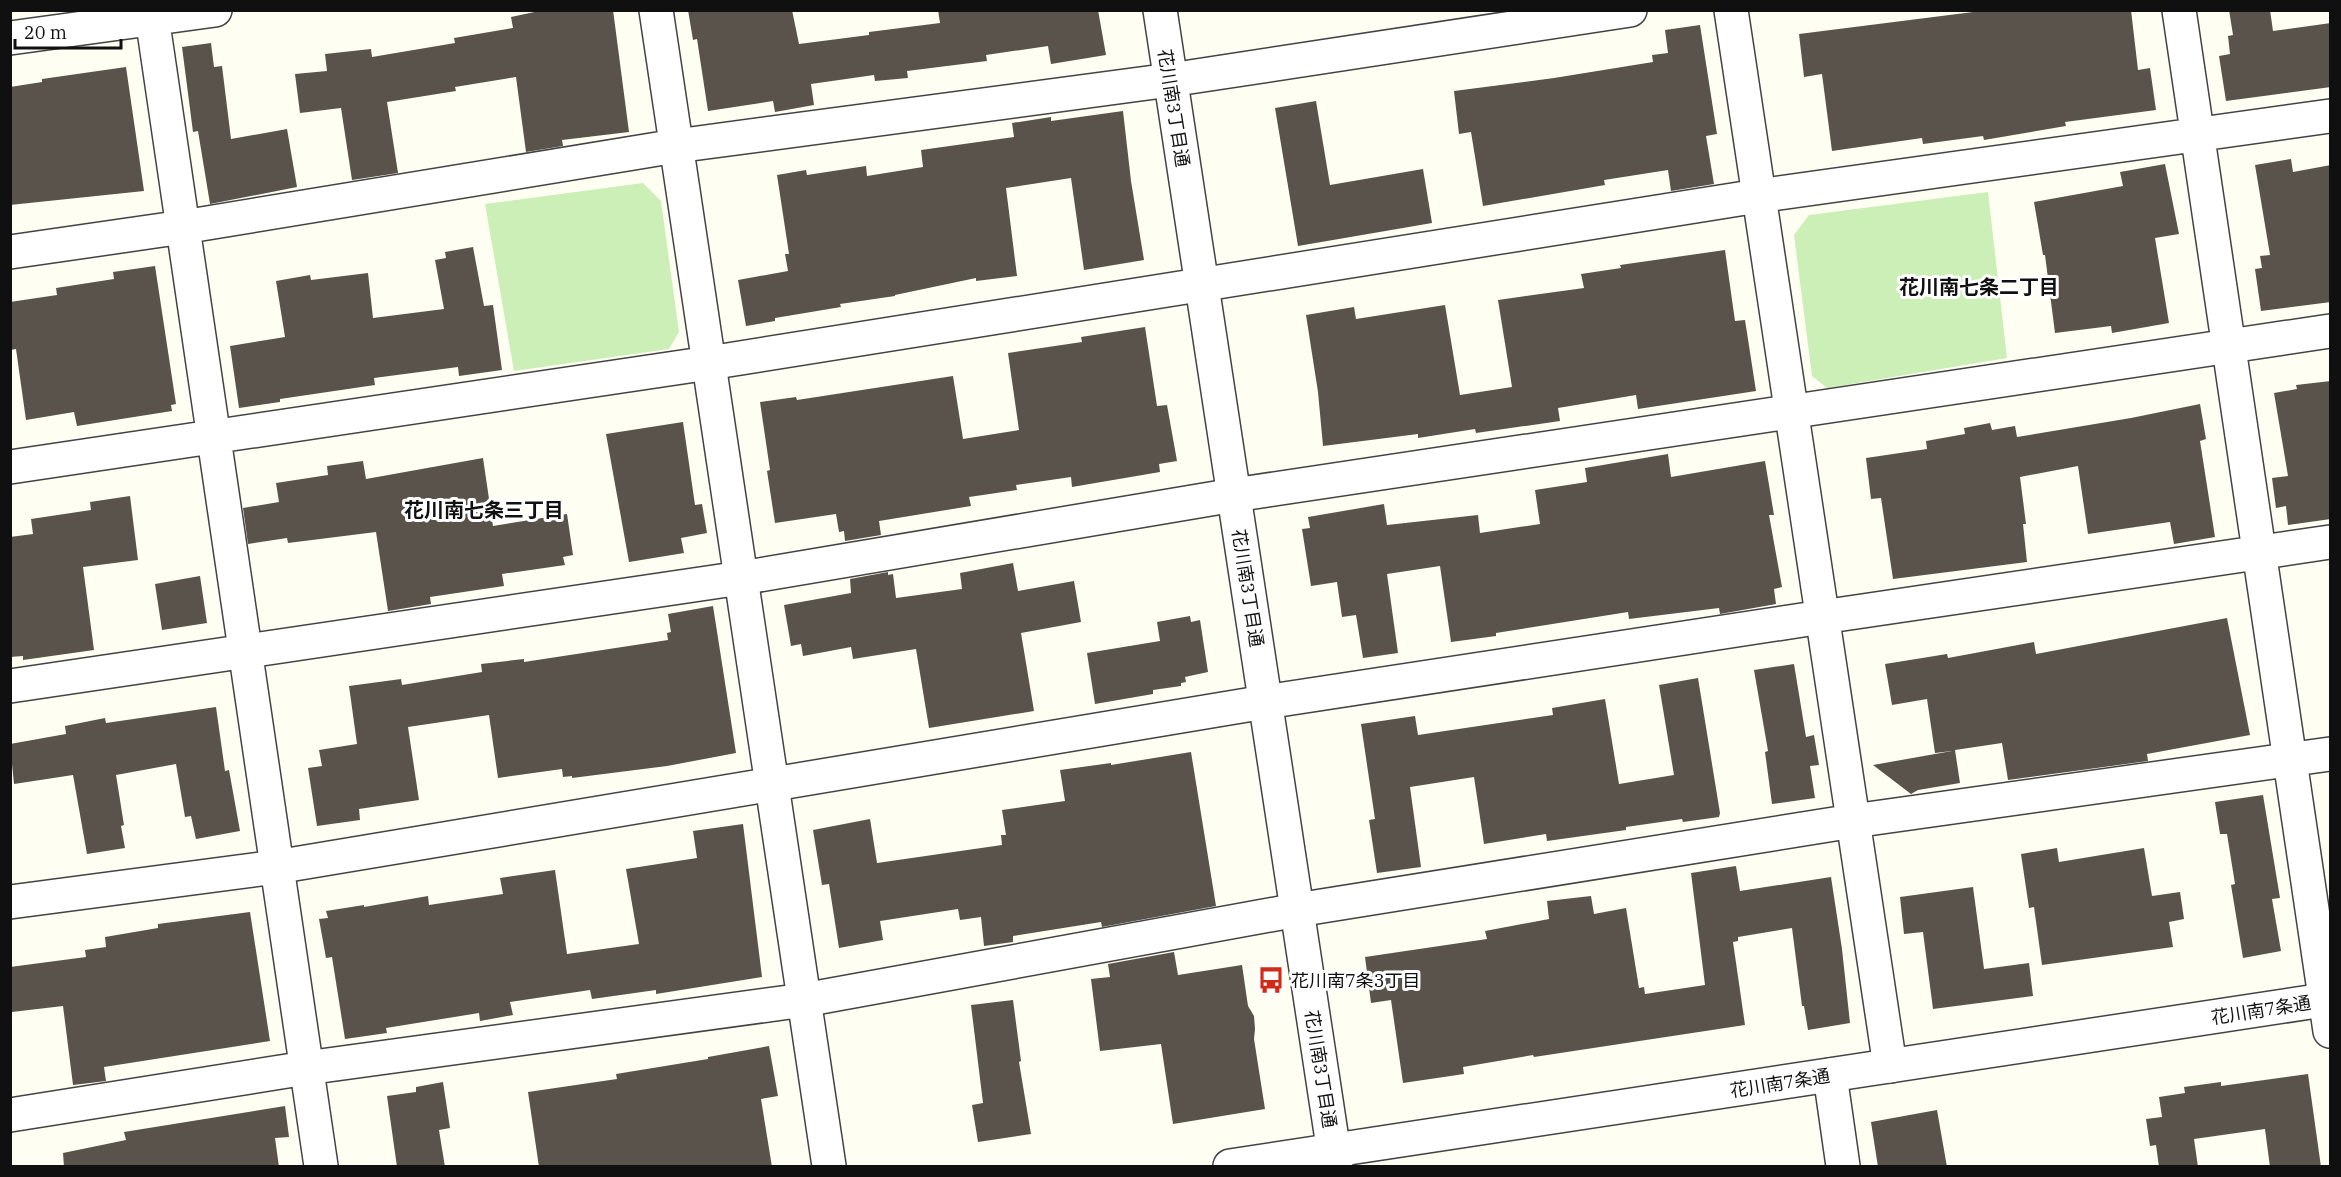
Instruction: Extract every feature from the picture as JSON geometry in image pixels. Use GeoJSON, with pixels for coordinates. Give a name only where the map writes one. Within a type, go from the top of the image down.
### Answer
{"type":"FeatureCollection","features":[{"type":"Feature","properties":{"kind":"street"},"geometry":{"type":"LineString","coordinates":[[10,38],[152,15],[215,10]]}},
{"type":"Feature","properties":{"kind":"street"},"geometry":{"type":"LineString","coordinates":[[656,10],[829,1167]]}},
{"type":"Feature","properties":{"kind":"street","name":"花川南3丁目通"},"geometry":{"type":"LineString","coordinates":[[1160,10],[1335,1158]]}},
{"type":"Feature","properties":{"kind":"street"},"geometry":{"type":"LineString","coordinates":[[10,252],[183,227],[676,146],[1170,81],[1630,10]]}},
{"type":"Feature","properties":{"kind":"street"},"geometry":{"type":"LineString","coordinates":[[1731,10],[1890,1066]]}},
{"type":"Feature","properties":{"kind":"street"},"geometry":{"type":"LineString","coordinates":[[2179,10],[2329,1010]]}},
{"type":"Feature","properties":{"kind":"street"},"geometry":{"type":"LineString","coordinates":[[152,15],[321,1167]]}},
{"type":"Feature","properties":{"kind":"street"},"geometry":{"type":"LineString","coordinates":[[10,467],[709,363],[1758,196],[2331,116]]}},
{"type":"Feature","properties":{"kind":"street"},"geometry":{"type":"LineString","coordinates":[[10,686],[741,578],[1234,495],[2331,331]]}},
{"type":"Feature","properties":{"kind":"street"},"geometry":{"type":"LineString","coordinates":[[10,902],[276,867],[1265,702],[2331,542]]}},
{"type":"Feature","properties":{"kind":"street"},"geometry":{"type":"LineString","coordinates":[[10,1115],[306,1068],[804,1000],[1297,910],[1853,821],[2331,754]]}},
{"type":"Feature","properties":{"kind":"street","name":"花川南7条通"},"geometry":{"type":"LineString","coordinates":[[1230,1167],[1335,1158],[1890,1066],[2329,1010]]}},
{"type":"Feature","properties":{"kind":"street"},"geometry":{"type":"LineString","coordinates":[[1830,1075],[1843,1167]]}},
{"type":"Feature","properties":{"kind":"green space"},"geometry":{"type":"Polygon","coordinates":[[[643,183],[661,201],[679,332],[669,349],[514,371],[485,204],[643,183]]]}},
{"type":"Feature","properties":{"kind":"green space"},"geometry":{"type":"Polygon","coordinates":[[[1988,192],[2007,358],[1827,388],[1812,376],[1794,235],[1809,215],[1988,192]]]}},
{"type":"Feature","properties":{"kind":"building"},"geometry":{"type":"Polygon","coordinates":[[[544,10],[613,10],[629,132],[562,140],[563,146],[526,152],[516,77],[455,87],[456,91],[387,102],[398,173],[352,180],[341,108],[300,113],[295,74],[327,71],[325,54],[371,49],[372,57],[455,43],[454,38],[513,28],[511,17],[544,10]]]}},
{"type":"Feature","properties":{"kind":"building"},"geometry":{"type":"Polygon","coordinates":[[[688,10],[792,10],[799,44],[940,23],[938,10],[1098,10],[1106,55],[1051,64],[1048,46],[986,55],[987,61],[907,71],[908,78],[875,81],[874,75],[811,84],[814,105],[775,112],[773,101],[708,111],[697,39],[693,40],[688,10]]]}},
{"type":"Feature","properties":{"kind":"building"},"geometry":{"type":"Polygon","coordinates":[[[1989,10],[2131,10],[2138,70],[2150,68],[2156,110],[2065,122],[2066,126],[1984,140],[1983,136],[1923,144],[1922,138],[1832,151],[1822,74],[1804,77],[1799,34],[1989,10]]]}},
{"type":"Feature","properties":{"kind":"building"},"geometry":{"type":"Polygon","coordinates":[[[2229,10],[2270,10],[2273,31],[2331,23],[2331,87],[2226,101],[2219,56],[2230,54],[2228,36],[2233,35],[2229,10]]]}},
{"type":"Feature","properties":{"kind":"building"},"geometry":{"type":"Polygon","coordinates":[[[1700,25],[1717,134],[1706,136],[1714,184],[1671,191],[1668,170],[1604,180],[1605,185],[1483,206],[1471,132],[1459,134],[1454,91],[1653,62],[1652,55],[1668,53],[1665,30],[1700,25]]]}},
{"type":"Feature","properties":{"kind":"building"},"geometry":{"type":"Polygon","coordinates":[[[211,43],[214,67],[222,66],[231,139],[287,129],[297,187],[210,204],[198,131],[193,132],[182,47],[211,43]]]}},
{"type":"Feature","properties":{"kind":"building"},"geometry":{"type":"Polygon","coordinates":[[[126,67],[144,191],[10,205],[10,87],[42,82],[42,79],[126,67]]]}},
{"type":"Feature","properties":{"kind":"building"},"geometry":{"type":"Polygon","coordinates":[[[1316,101],[1330,185],[1423,169],[1432,223],[1298,246],[1275,108],[1316,101]]]}},
{"type":"Feature","properties":{"kind":"building"},"geometry":{"type":"Polygon","coordinates":[[[1123,111],[1131,181],[1144,260],[1084,270],[1071,178],[1006,188],[1017,276],[976,281],[976,278],[895,296],[840,304],[841,307],[775,318],[775,321],[746,326],[738,280],[788,271],[785,254],[789,254],[777,175],[806,170],[807,175],[866,166],[867,176],[923,167],[921,150],[1014,137],[1012,123],[1051,117],[1051,121],[1123,111]]]}},
{"type":"Feature","properties":{"kind":"building"},"geometry":{"type":"Polygon","coordinates":[[[2291,159],[2293,172],[2331,165],[2331,302],[2261,311],[2255,269],[2262,268],[2260,256],[2270,255],[2255,165],[2291,159]]]}},
{"type":"Feature","properties":{"kind":"building"},"geometry":{"type":"Polygon","coordinates":[[[2165,164],[2179,234],[2155,238],[2169,323],[2112,333],[2111,326],[2055,333],[2045,255],[2043,255],[2034,202],[2123,186],[2120,172],[2165,164]]]}},
{"type":"Feature","properties":{"kind":"building"},"geometry":{"type":"Polygon","coordinates":[[[473,247],[484,306],[493,305],[502,370],[459,376],[458,367],[374,378],[375,385],[280,399],[280,402],[239,408],[230,346],[285,337],[276,281],[310,275],[311,280],[368,273],[373,318],[444,309],[435,260],[446,258],[445,252],[473,247]]]}},
{"type":"Feature","properties":{"kind":"building"},"geometry":{"type":"Polygon","coordinates":[[[1725,250],[1735,321],[1745,320],[1756,391],[1638,409],[1636,395],[1558,408],[1560,421],[1476,433],[1475,429],[1418,438],[1418,434],[1323,446],[1318,392],[1306,315],[1354,307],[1356,319],[1445,305],[1460,395],[1512,387],[1498,300],[1584,288],[1581,274],[1621,268],[1620,265],[1725,250]]]}},
{"type":"Feature","properties":{"kind":"building"},"geometry":{"type":"Polygon","coordinates":[[[155,266],[176,404],[171,405],[172,411],[77,426],[74,412],[26,420],[16,349],[10,350],[10,302],[57,295],[56,288],[114,279],[113,272],[155,266]]]}},
{"type":"Feature","properties":{"kind":"building"},"geometry":{"type":"Polygon","coordinates":[[[1145,327],[1157,406],[1167,405],[1177,461],[1159,464],[1160,472],[1072,487],[1071,477],[1016,485],[1017,490],[969,497],[971,506],[879,521],[881,535],[845,541],[844,531],[839,532],[836,514],[775,523],[760,402],[796,397],[797,400],[953,376],[963,439],[1019,430],[1008,353],[1082,342],[1081,337],[1145,327]]]}},
{"type":"Feature","properties":{"kind":"building"},"geometry":{"type":"Polygon","coordinates":[[[2331,381],[2331,519],[2288,525],[2286,506],[2276,508],[2272,478],[2288,476],[2274,393],[2297,389],[2296,385],[2331,381]]]}},
{"type":"Feature","properties":{"kind":"building"},"geometry":{"type":"Polygon","coordinates":[[[2200,404],[2206,439],[2200,441],[2215,537],[2174,544],[2170,522],[2088,534],[2078,466],[2020,477],[2026,524],[2023,524],[2027,562],[1893,579],[1881,498],[1871,499],[1866,458],[1927,449],[1926,441],[1965,434],[1964,428],[1990,423],[1992,430],[2015,426],[2017,437],[2200,404]]]}},
{"type":"Feature","properties":{"kind":"building"},"geometry":{"type":"Polygon","coordinates":[[[683,422],[695,505],[702,504],[707,533],[681,538],[684,553],[629,562],[606,434],[683,422]]]}},
{"type":"Feature","properties":{"kind":"building"},"geometry":{"type":"Polygon","coordinates":[[[1668,454],[1671,477],[1765,461],[1774,515],[1769,515],[1782,587],[1774,589],[1776,604],[1720,614],[1719,608],[1629,619],[1628,612],[1451,642],[1440,566],[1387,574],[1398,653],[1363,658],[1356,615],[1342,617],[1337,582],[1311,586],[1302,529],[1310,528],[1308,517],[1384,504],[1387,525],[1478,515],[1480,533],[1540,524],[1535,490],[1587,482],[1585,468],[1668,454]]]}},
{"type":"Feature","properties":{"kind":"building"},"geometry":{"type":"Polygon","coordinates":[[[483,458],[493,526],[567,514],[573,555],[563,557],[565,565],[502,574],[504,586],[430,597],[431,604],[388,611],[376,532],[288,543],[287,538],[248,544],[243,508],[279,502],[276,483],[328,475],[327,466],[363,461],[366,479],[483,458]]]}},
{"type":"Feature","properties":{"kind":"building"},"geometry":{"type":"Polygon","coordinates":[[[130,496],[138,560],[83,567],[94,650],[23,660],[23,656],[10,657],[10,537],[33,534],[31,519],[91,510],[90,502],[130,496]]]}},
{"type":"Feature","properties":{"kind":"building"},"geometry":{"type":"Polygon","coordinates":[[[1013,563],[1018,591],[1074,581],[1081,622],[1021,633],[1034,711],[929,728],[916,649],[853,659],[851,647],[803,656],[801,644],[791,646],[784,605],[851,593],[850,579],[888,572],[888,575],[893,574],[896,598],[962,589],[960,573],[1013,563]]]}},
{"type":"Feature","properties":{"kind":"building"},"geometry":{"type":"Polygon","coordinates":[[[200,576],[207,623],[162,630],[155,584],[200,576]]]}},
{"type":"Feature","properties":{"kind":"building"},"geometry":{"type":"Polygon","coordinates":[[[713,606],[736,753],[667,766],[572,778],[572,776],[563,777],[562,769],[498,778],[489,715],[408,727],[419,800],[359,809],[360,820],[317,826],[308,768],[322,766],[319,750],[357,744],[349,686],[401,679],[402,685],[482,672],[481,664],[524,659],[524,662],[668,640],[667,633],[671,632],[668,614],[713,606]]]}},
{"type":"Feature","properties":{"kind":"building"},"geometry":{"type":"Polygon","coordinates":[[[1190,616],[1191,622],[1200,620],[1208,672],[1185,677],[1186,682],[1181,683],[1181,686],[1153,690],[1153,694],[1095,704],[1087,653],[1160,641],[1157,622],[1190,616]]]}},
{"type":"Feature","properties":{"kind":"building"},"geometry":{"type":"Polygon","coordinates":[[[2227,618],[2250,735],[2147,754],[2148,761],[2008,780],[2002,743],[1955,750],[1960,783],[1918,790],[1911,794],[1873,765],[1952,751],[1935,753],[1927,699],[1892,705],[1885,664],[1947,654],[1948,658],[2034,642],[2036,654],[2227,618]]]}},
{"type":"Feature","properties":{"kind":"building"},"geometry":{"type":"Polygon","coordinates":[[[1794,664],[1806,737],[1814,735],[1819,765],[1810,766],[1815,798],[1772,804],[1765,752],[1768,751],[1754,670],[1794,664]]]}},
{"type":"Feature","properties":{"kind":"building"},"geometry":{"type":"Polygon","coordinates":[[[1698,678],[1719,817],[1683,822],[1682,819],[1626,827],[1626,830],[1547,841],[1546,834],[1484,844],[1474,777],[1410,787],[1421,867],[1377,873],[1369,820],[1375,819],[1361,724],[1415,716],[1418,735],[1553,715],[1552,708],[1605,699],[1619,784],[1674,775],[1659,685],[1698,678]]]}},
{"type":"Feature","properties":{"kind":"building"},"geometry":{"type":"Polygon","coordinates":[[[216,707],[225,771],[229,770],[240,831],[196,839],[191,816],[185,817],[176,764],[116,775],[124,825],[121,826],[125,848],[87,854],[73,775],[14,784],[10,744],[66,734],[65,726],[105,718],[106,723],[216,707]]]}},
{"type":"Feature","properties":{"kind":"building"},"geometry":{"type":"Polygon","coordinates":[[[1191,752],[1216,906],[1102,927],[1101,922],[1013,936],[1013,942],[984,946],[981,917],[960,920],[958,909],[880,921],[883,940],[839,948],[829,884],[822,885],[813,830],[870,819],[877,863],[1002,845],[1001,835],[1006,835],[1002,810],[1065,801],[1060,770],[1111,763],[1111,765],[1191,752]]]}},
{"type":"Feature","properties":{"kind":"building"},"geometry":{"type":"Polygon","coordinates":[[[2263,795],[2280,898],[2272,899],[2281,951],[2243,958],[2231,885],[2235,884],[2227,834],[2220,834],[2215,802],[2263,795]]]}},
{"type":"Feature","properties":{"kind":"building"},"geometry":{"type":"Polygon","coordinates":[[[743,824],[762,977],[656,994],[656,990],[592,999],[590,990],[510,1002],[513,1015],[480,1021],[479,1013],[386,1028],[387,1033],[345,1039],[332,957],[326,958],[319,919],[328,918],[326,911],[428,896],[429,905],[503,894],[500,878],[555,870],[567,954],[639,944],[626,869],[697,858],[693,831],[743,824]]]}},
{"type":"Feature","properties":{"kind":"building"},"geometry":{"type":"Polygon","coordinates":[[[2057,848],[2059,862],[2144,848],[2152,896],[2180,892],[2184,919],[2169,922],[2173,947],[2042,965],[2034,907],[2029,908],[2021,854],[2057,848]]]}},
{"type":"Feature","properties":{"kind":"building"},"geometry":{"type":"Polygon","coordinates":[[[1736,866],[1740,891],[1831,877],[1850,1023],[1808,1030],[1804,1006],[1802,1006],[1792,928],[1738,937],[1738,941],[1733,942],[1745,1025],[1534,1057],[1533,1055],[1463,1067],[1464,1074],[1403,1083],[1391,1000],[1371,1003],[1365,957],[1487,939],[1485,931],[1549,919],[1547,901],[1591,896],[1594,914],[1626,908],[1639,988],[1644,987],[1645,994],[1705,985],[1691,873],[1736,866]]]}},
{"type":"Feature","properties":{"kind":"building"},"geometry":{"type":"Polygon","coordinates":[[[1973,887],[1984,969],[2029,963],[2033,996],[1933,1009],[1923,932],[1904,934],[1900,897],[1973,887]]]}},
{"type":"Feature","properties":{"kind":"building"},"geometry":{"type":"Polygon","coordinates":[[[250,912],[270,1041],[104,1067],[106,1081],[73,1085],[63,1006],[12,1012],[10,967],[86,957],[85,950],[106,947],[105,937],[158,928],[158,924],[250,912]]]}},
{"type":"Feature","properties":{"kind":"building"},"geometry":{"type":"Polygon","coordinates":[[[1174,952],[1178,975],[1242,965],[1248,1006],[1254,1016],[1254,1039],[1265,1109],[1173,1124],[1161,1044],[1100,1051],[1091,979],[1110,977],[1108,964],[1174,952]]]}},
{"type":"Feature","properties":{"kind":"building"},"geometry":{"type":"Polygon","coordinates":[[[1013,1000],[1021,1061],[1019,1062],[1031,1134],[978,1142],[972,1105],[983,1103],[971,1005],[1013,1000]]]}},
{"type":"Feature","properties":{"kind":"building"},"geometry":{"type":"Polygon","coordinates":[[[769,1046],[778,1096],[761,1099],[772,1167],[539,1167],[528,1092],[617,1079],[616,1074],[708,1059],[708,1057],[769,1046]]]}},
{"type":"Feature","properties":{"kind":"building"},"geometry":{"type":"Polygon","coordinates":[[[2308,1074],[2321,1167],[2270,1167],[2265,1129],[2194,1139],[2198,1167],[2159,1167],[2156,1145],[2150,1146],[2146,1119],[2162,1117],[2159,1097],[2185,1093],[2184,1087],[2221,1082],[2221,1086],[2308,1074]]]}},
{"type":"Feature","properties":{"kind":"building"},"geometry":{"type":"Polygon","coordinates":[[[443,1082],[450,1128],[439,1130],[445,1167],[397,1167],[387,1096],[416,1092],[416,1087],[443,1082]]]}},
{"type":"Feature","properties":{"kind":"building"},"geometry":{"type":"Polygon","coordinates":[[[285,1106],[289,1137],[275,1138],[279,1167],[64,1167],[63,1153],[126,1140],[124,1132],[285,1106]]]}},
{"type":"Feature","properties":{"kind":"building"},"geometry":{"type":"Polygon","coordinates":[[[1937,1110],[1947,1167],[1878,1167],[1871,1122],[1937,1110]]]}},
{"type":"Feature","properties":{"kind":"place","name":"花川南7条3丁目"},"geometry":{"type":"Point","coordinates":[1271,980]}},
{"type":"Feature","properties":{"kind":"district","name":"花川南七条二丁目"},"geometry":{"type":"Point","coordinates":[1979,286]}},
{"type":"Feature","properties":{"kind":"district","name":"花川南七条三丁目"},"geometry":{"type":"Point","coordinates":[484,509]}}]}
